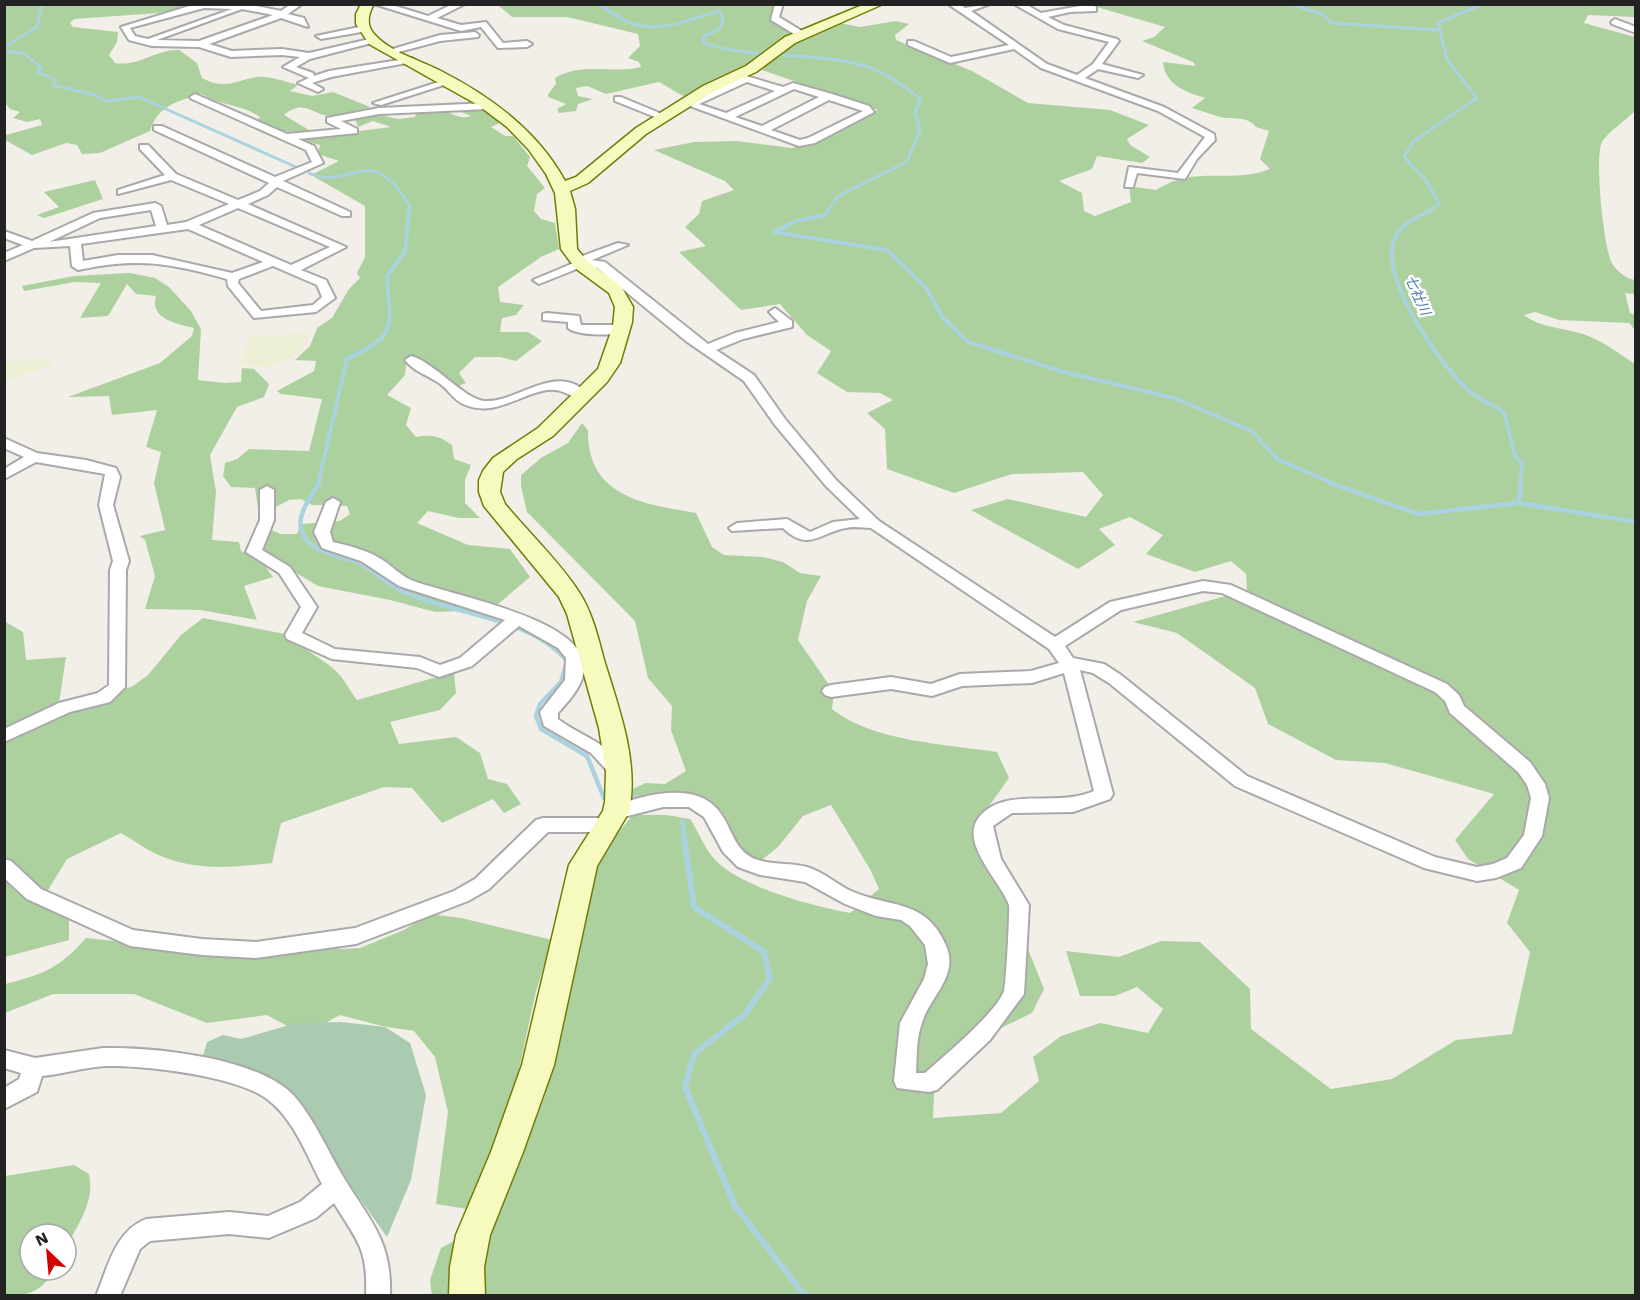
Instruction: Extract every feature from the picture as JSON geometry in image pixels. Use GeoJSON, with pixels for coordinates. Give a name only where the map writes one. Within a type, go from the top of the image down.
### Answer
{"type":"FeatureCollection","features":[{"type":"Feature","properties":{"kind":"street"},"geometry":{"type":"LineString","coordinates":[[304,25],[301,20],[247,6],[204,4],[125,27],[132,38],[145,41],[200,44],[231,54],[282,52],[305,56],[369,35]]}},
{"type":"Feature","properties":{"kind":"street"},"geometry":{"type":"LineString","coordinates":[[200,44],[282,15],[298,4]]}},
{"type":"Feature","properties":{"kind":"street"},"geometry":{"type":"LineString","coordinates":[[368,4],[362,14],[369,35],[391,51],[451,81],[488,106],[521,133],[552,172],[561,189],[567,205],[568,243],[579,263],[611,286],[624,305],[622,329],[611,368],[544,434],[511,453],[491,474],[488,495],[495,507],[569,594],[579,614],[612,728],[616,801],[583,865],[538,1065],[507,1152],[473,1235],[467,1267],[467,1296]]}},
{"type":"Feature","properties":{"kind":"street"},"geometry":{"type":"LineString","coordinates":[[378,4],[461,28],[483,24],[501,46],[527,44]]}},
{"type":"Feature","properties":{"kind":"street"},"geometry":{"type":"LineString","coordinates":[[430,18],[461,4]]}},
{"type":"Feature","properties":{"kind":"street"},"geometry":{"type":"LineString","coordinates":[[779,4],[774,18],[802,35]]}},
{"type":"Feature","properties":{"kind":"street"},"geometry":{"type":"LineString","coordinates":[[688,104],[708,89],[763,62],[777,47],[876,4]]}},
{"type":"Feature","properties":{"kind":"street"},"geometry":{"type":"LineString","coordinates":[[952,4],[1044,66],[1171,113],[1210,136],[1210,140],[1193,157],[1181,177],[1132,169],[1129,185]]}},
{"type":"Feature","properties":{"kind":"street"},"geometry":{"type":"LineString","coordinates":[[963,11],[986,4]]}},
{"type":"Feature","properties":{"kind":"street"},"geometry":{"type":"LineString","coordinates":[[1018,4],[1061,27],[1107,37],[1114,41],[1096,66],[1078,78]]}},
{"type":"Feature","properties":{"kind":"street"},"geometry":{"type":"LineString","coordinates":[[1039,16],[1070,9],[1093,9],[1084,4]]}},
{"type":"Feature","properties":{"kind":"street"},"geometry":{"type":"LineString","coordinates":[[145,41],[247,6]]}},
{"type":"Feature","properties":{"kind":"street"},"geometry":{"type":"LineString","coordinates":[[1614,22],[1635,30]]}},
{"type":"Feature","properties":{"kind":"street"},"geometry":{"type":"LineString","coordinates":[[391,51],[440,38],[489,34]]}},
{"type":"Feature","properties":{"kind":"street"},"geometry":{"type":"LineString","coordinates":[[321,36],[369,35]]}},
{"type":"Feature","properties":{"kind":"street"},"geometry":{"type":"LineString","coordinates":[[911,43],[950,60],[1015,46]]}},
{"type":"Feature","properties":{"kind":"street"},"geometry":{"type":"LineString","coordinates":[[305,56],[306,59],[288,67],[310,75]]}},
{"type":"Feature","properties":{"kind":"street"},"geometry":{"type":"LineString","coordinates":[[318,89],[303,83],[329,74],[412,62]]}},
{"type":"Feature","properties":{"kind":"street"},"geometry":{"type":"LineString","coordinates":[[1096,66],[1138,75]]}},
{"type":"Feature","properties":{"kind":"street"},"geometry":{"type":"LineString","coordinates":[[345,72],[360,79]]}},
{"type":"Feature","properties":{"kind":"street"},"geometry":{"type":"LineString","coordinates":[[561,189],[582,180],[641,131],[688,104],[746,79],[783,90]]}},
{"type":"Feature","properties":{"kind":"street"},"geometry":{"type":"LineString","coordinates":[[379,111],[368,105],[451,81]]}},
{"type":"Feature","properties":{"kind":"street"},"geometry":{"type":"LineString","coordinates":[[688,104],[804,142],[869,111],[866,108],[793,86],[728,116]]}},
{"type":"Feature","properties":{"kind":"street"},"geometry":{"type":"LineString","coordinates":[[763,130],[829,96]]}},
{"type":"Feature","properties":{"kind":"street"},"geometry":{"type":"LineString","coordinates":[[4,234],[33,245],[75,244],[189,225],[264,193],[273,183],[318,163],[310,148],[195,97]]}},
{"type":"Feature","properties":{"kind":"street"},"geometry":{"type":"LineString","coordinates":[[618,99],[664,117]]}},
{"type":"Feature","properties":{"kind":"street"},"geometry":{"type":"LineString","coordinates":[[287,138],[353,130],[331,120],[379,111],[488,106]]}},
{"type":"Feature","properties":{"kind":"street"},"geometry":{"type":"LineString","coordinates":[[158,128],[273,183],[346,214]]}},
{"type":"Feature","properties":{"kind":"street"},"geometry":{"type":"LineString","coordinates":[[144,147],[172,176],[340,247],[293,269]]}},
{"type":"Feature","properties":{"kind":"street"},"geometry":{"type":"LineString","coordinates":[[122,192],[172,176]]}},
{"type":"Feature","properties":{"kind":"street"},"geometry":{"type":"LineString","coordinates":[[4,258],[97,215],[157,207],[163,229]]}},
{"type":"Feature","properties":{"kind":"street"},"geometry":{"type":"LineString","coordinates":[[189,225],[322,283],[329,298],[315,308],[258,315],[232,282],[233,277]]}},
{"type":"Feature","properties":{"kind":"street"},"geometry":{"type":"LineString","coordinates":[[75,244],[78,266],[123,258],[176,261],[233,277],[273,262]]}},
{"type":"Feature","properties":{"kind":"street"},"geometry":{"type":"LineString","coordinates":[[539,280],[622,245]]}},
{"type":"Feature","properties":{"kind":"street"},"geometry":{"type":"LineString","coordinates":[[4,866],[34,894],[130,938],[202,947],[256,950],[356,936],[461,896],[482,884],[543,825],[616,801],[691,801],[712,812],[720,822],[722,836],[732,853],[748,864],[809,875],[845,897],[908,914],[921,924],[938,952],[937,968],[935,983],[914,1011],[910,1025],[905,1081],[929,1083],[982,1034],[1014,994],[1019,905],[992,861],[986,846],[983,824],[993,811],[1014,805],[1069,806],[1104,794],[1069,664],[1055,645],[874,524],[831,483],[776,417],[749,378],[706,349],[601,265],[579,263]]}},
{"type":"Feature","properties":{"kind":"street"},"geometry":{"type":"LineString","coordinates":[[706,349],[740,336],[788,324],[775,312]]}},
{"type":"Feature","properties":{"kind":"street"},"geometry":{"type":"LineString","coordinates":[[547,317],[575,319],[574,328],[592,331],[622,329]]}},
{"type":"Feature","properties":{"kind":"street"},"geometry":{"type":"LineString","coordinates":[[411,360],[421,371],[445,381],[456,393],[472,403],[498,405],[534,391],[561,386],[582,395]]}},
{"type":"Feature","properties":{"kind":"street"},"geometry":{"type":"LineString","coordinates":[[4,442],[34,457],[86,464],[111,471],[106,505],[121,561],[118,570],[117,687],[104,698],[65,707],[4,736]]}},
{"type":"Feature","properties":{"kind":"street"},"geometry":{"type":"LineString","coordinates":[[4,475],[34,457]]}},
{"type":"Feature","properties":{"kind":"street"},"geometry":{"type":"LineString","coordinates":[[267,490],[267,520],[254,552],[285,570],[309,607],[293,635],[332,654],[420,663],[439,671],[466,662],[518,618]]}},
{"type":"Feature","properties":{"kind":"street"},"geometry":{"type":"LineString","coordinates":[[333,502],[322,532],[327,545],[368,559],[402,582],[518,618],[568,647],[575,659],[575,675],[565,695],[549,712],[550,722],[561,731],[597,749],[616,801]]}},
{"type":"Feature","properties":{"kind":"street"},"geometry":{"type":"LineString","coordinates":[[737,528],[787,523],[798,533],[813,537],[846,523],[874,524]]}},
{"type":"Feature","properties":{"kind":"street"},"geometry":{"type":"LineString","coordinates":[[831,691],[891,684],[932,690],[960,680],[1032,677],[1069,664],[1098,668],[1115,679],[1241,781],[1431,864],[1477,873],[1496,871],[1514,864],[1533,836],[1540,798],[1536,784],[1524,767],[1456,709],[1453,699],[1441,688],[1225,588],[1203,586],[1116,606],[1055,645]]}},
{"type":"Feature","properties":{"kind":"street"},"geometry":{"type":"LineString","coordinates":[[4,1059],[33,1067],[106,1057],[140,1059],[198,1066],[275,1091],[306,1129],[336,1187],[368,1231],[377,1250],[380,1274],[378,1296]]}},
{"type":"Feature","properties":{"kind":"street"},"geometry":{"type":"LineString","coordinates":[[4,1100],[29,1085],[33,1067]]}},
{"type":"Feature","properties":{"kind":"street"},"geometry":{"type":"LineString","coordinates":[[108,1296],[130,1241],[146,1230],[229,1223],[269,1227],[308,1210],[336,1187]]}},
{"type":"Feature","properties":{"kind":"green space"},"geometry":{"type":"Polygon","coordinates":[[[4,5],[198,5],[158,13],[74,19],[70,23],[73,27],[118,32],[117,42],[109,55],[115,63],[132,63],[163,52],[179,50],[197,63],[202,78],[212,82],[228,84],[257,77],[277,79],[298,85],[290,91],[312,96],[333,92],[370,107],[333,116],[326,116],[303,108],[291,110],[284,115],[309,130],[296,132],[256,121],[260,117],[253,113],[202,94],[170,105],[158,115],[150,131],[100,153],[82,154],[77,145],[66,143],[32,155],[5,140],[6,135],[42,125],[40,119],[27,122],[13,118],[20,112],[10,109],[5,103],[4,5]]]}},
{"type":"Feature","properties":{"kind":"green space"},"geometry":{"type":"Polygon","coordinates":[[[498,5],[773,5],[771,18],[789,29],[791,36],[769,48],[757,61],[685,97],[659,82],[606,94],[587,86],[576,88],[578,96],[593,99],[578,104],[576,111],[559,113],[557,109],[566,104],[548,97],[556,84],[555,78],[565,73],[587,69],[641,67],[639,62],[628,58],[640,46],[638,34],[567,17],[512,17],[498,5]]]}},
{"type":"Feature","properties":{"kind":"green space"},"geometry":{"type":"Polygon","coordinates":[[[1090,5],[1635,5],[1635,17],[1588,15],[1584,23],[1635,37],[1635,111],[1602,142],[1599,166],[1603,225],[1610,257],[1620,273],[1635,280],[1635,294],[1625,293],[1630,313],[1635,315],[1635,330],[1629,323],[1559,320],[1535,312],[1524,315],[1538,323],[1593,338],[1635,364],[1635,1295],[432,1296],[430,1280],[441,1248],[495,1219],[544,1098],[580,950],[591,881],[611,841],[633,815],[666,815],[690,819],[708,851],[722,866],[755,885],[795,900],[850,913],[879,889],[870,869],[831,805],[803,816],[778,847],[754,866],[712,818],[683,802],[633,800],[630,790],[646,783],[665,784],[686,771],[671,730],[672,706],[648,678],[635,621],[527,512],[521,486],[521,475],[541,458],[568,443],[582,423],[588,430],[590,452],[597,470],[608,483],[622,493],[657,506],[696,513],[712,547],[724,555],[763,557],[783,562],[800,573],[821,576],[807,601],[798,640],[834,692],[832,709],[868,729],[889,735],[933,744],[997,752],[1009,778],[987,809],[984,825],[989,850],[1026,900],[1028,949],[1044,989],[1032,1013],[987,1035],[935,1074],[933,1118],[1001,1113],[1039,1081],[1033,1057],[1061,1036],[1100,1023],[1148,1033],[1163,1009],[1137,987],[1115,996],[1080,996],[1066,951],[1119,957],[1161,941],[1200,942],[1250,989],[1251,1029],[1331,1089],[1392,1079],[1456,1040],[1512,1034],[1530,952],[1507,923],[1519,890],[1468,859],[1455,840],[1494,794],[1385,763],[1336,760],[1268,724],[1255,688],[1177,633],[1133,622],[1247,590],[1246,574],[1231,561],[1195,572],[1146,554],[1163,535],[1130,517],[1099,529],[1115,545],[1078,569],[971,510],[1008,499],[1086,517],[1103,495],[1083,472],[1012,474],[954,493],[887,469],[885,429],[867,413],[893,400],[880,393],[847,392],[817,373],[831,351],[807,335],[780,304],[741,310],[679,252],[706,246],[685,227],[699,214],[702,201],[734,190],[725,181],[654,150],[694,142],[737,141],[792,148],[813,143],[878,110],[762,70],[789,44],[839,23],[860,27],[896,21],[909,24],[895,35],[896,40],[972,71],[1028,103],[1110,110],[1149,125],[1127,139],[1130,145],[1150,157],[1142,163],[1097,156],[1092,169],[1059,181],[1082,193],[1084,211],[1095,216],[1131,202],[1129,186],[1156,190],[1185,178],[1241,175],[1270,169],[1260,159],[1269,131],[1256,127],[1244,119],[1220,117],[1192,108],[1205,98],[1184,90],[1172,82],[1163,62],[1196,66],[1193,62],[1142,41],[1154,37],[1165,27],[1090,5]]]}},
{"type":"Feature","properties":{"kind":"green space"},"geometry":{"type":"Polygon","coordinates":[[[440,108],[463,117],[471,116],[459,111],[484,111],[500,123],[491,127],[505,136],[513,136],[530,157],[527,166],[545,188],[537,194],[534,211],[541,219],[555,223],[559,249],[541,257],[498,287],[500,302],[524,305],[516,315],[502,318],[500,332],[528,332],[542,341],[516,361],[500,357],[475,357],[459,373],[466,383],[456,387],[406,364],[405,375],[387,395],[411,408],[406,425],[416,437],[435,436],[443,440],[452,445],[454,459],[471,465],[465,480],[465,503],[480,518],[459,518],[428,511],[417,523],[468,545],[510,549],[530,577],[491,610],[435,612],[390,600],[318,586],[258,550],[264,527],[281,534],[297,534],[301,524],[340,521],[350,514],[347,506],[312,505],[301,499],[289,500],[259,516],[255,488],[231,487],[223,476],[225,463],[237,459],[249,449],[309,451],[322,399],[281,394],[277,391],[314,371],[316,361],[295,360],[310,346],[317,328],[332,318],[349,289],[360,278],[357,273],[365,257],[365,206],[311,175],[339,161],[318,154],[320,145],[296,139],[391,127],[373,121],[358,127],[355,119],[371,113],[398,119],[415,117],[418,109],[440,108]]]}},
{"type":"Feature","properties":{"kind":"green space"},"geometry":{"type":"Polygon","coordinates":[[[95,180],[103,199],[44,218],[37,215],[59,207],[44,192],[95,180]]]}},
{"type":"Feature","properties":{"kind":"green space"},"geometry":{"type":"Polygon","coordinates":[[[130,273],[155,278],[169,287],[191,311],[201,329],[198,380],[241,382],[242,368],[254,369],[269,384],[264,397],[237,407],[210,455],[216,492],[212,540],[239,542],[241,551],[260,559],[273,577],[244,586],[257,620],[200,610],[145,609],[155,576],[145,540],[140,536],[165,530],[154,483],[161,452],[146,447],[157,410],[112,415],[109,396],[68,397],[160,363],[192,336],[194,328],[166,319],[157,310],[156,296],[136,294],[127,284],[108,316],[80,318],[101,283],[75,282],[24,291],[22,286],[74,276],[130,273]]]}},
{"type":"Feature","properties":{"kind":"green space"},"geometry":{"type":"Polygon","coordinates":[[[311,330],[305,346],[291,358],[268,367],[239,365],[251,335],[281,336],[311,330]]]}},
{"type":"Feature","properties":{"kind":"green space"},"geometry":{"type":"Polygon","coordinates":[[[53,358],[53,363],[48,367],[5,380],[5,362],[53,358]]]}},
{"type":"Feature","properties":{"kind":"green space"},"geometry":{"type":"Polygon","coordinates":[[[203,618],[290,635],[335,670],[357,700],[454,672],[456,693],[440,710],[390,722],[399,744],[456,737],[480,753],[488,779],[507,784],[521,804],[504,813],[493,799],[442,823],[412,788],[384,787],[281,823],[272,863],[245,866],[219,867],[179,862],[154,853],[121,833],[67,859],[45,895],[69,920],[69,940],[5,957],[4,621],[23,632],[26,660],[66,657],[59,703],[92,700],[133,686],[148,675],[181,635],[203,618]]]}},
{"type":"Feature","properties":{"kind":"green space"},"geometry":{"type":"Polygon","coordinates":[[[429,914],[461,918],[552,940],[536,991],[502,1148],[467,1209],[436,1204],[448,1112],[435,1057],[414,1031],[382,1026],[340,1015],[304,1035],[267,1015],[207,1023],[134,994],[53,994],[5,1013],[5,984],[30,977],[59,964],[86,938],[239,954],[267,940],[341,949],[360,948],[404,930],[429,914]]]}},
{"type":"Feature","properties":{"kind":"green space"},"geometry":{"type":"Polygon","coordinates":[[[341,1022],[385,1027],[410,1043],[426,1095],[411,1180],[387,1237],[330,1157],[310,1117],[298,1103],[201,1063],[207,1042],[223,1035],[241,1039],[296,1023],[341,1022]]]}},
{"type":"Feature","properties":{"kind":"green space"},"geometry":{"type":"Polygon","coordinates":[[[74,1165],[89,1174],[88,1203],[78,1225],[78,1222],[18,1222],[18,1282],[46,1282],[34,1291],[21,1295],[5,1295],[5,1176],[74,1165]]]}},
{"type":"Feature","properties":{"kind":"waterway"},"geometry":{"type":"LineString","coordinates":[[4,47],[37,27],[42,4]]}},
{"type":"Feature","properties":{"kind":"waterway"},"geometry":{"type":"LineString","coordinates":[[596,4],[633,24],[655,27],[677,24],[720,11],[723,19],[720,29],[703,36],[704,43],[725,49],[814,57],[857,64],[884,74],[921,99],[915,111],[920,130],[907,162],[838,196],[828,211]]}},
{"type":"Feature","properties":{"kind":"waterway","name":"七社川"},"geometry":{"type":"LineString","coordinates":[[1290,4],[1324,15],[1331,23],[1439,30]]}},
{"type":"Feature","properties":{"kind":"waterway","name":"七社川"},"geometry":{"type":"LineString","coordinates":[[1428,211],[1440,204],[1424,178],[1404,157],[1414,141],[1477,98],[1447,60],[1438,23],[1483,4]]}},
{"type":"Feature","properties":{"kind":"waterway"},"geometry":{"type":"LineString","coordinates":[[4,51],[24,53],[41,68],[38,72],[56,80],[53,85],[95,95],[106,101],[139,97],[296,167]]}},
{"type":"Feature","properties":{"kind":"waterway"},"geometry":{"type":"LineString","coordinates":[[309,173],[324,177],[337,177],[371,171],[382,175],[395,186],[410,206],[409,211]]}},
{"type":"Feature","properties":{"kind":"waterway"},"geometry":{"type":"LineString","coordinates":[[318,484],[347,359],[376,343],[388,328],[387,276],[405,252],[409,210]]}},
{"type":"Feature","properties":{"kind":"waterway"},"geometry":{"type":"LineString","coordinates":[[829,210],[825,215],[796,221],[774,232],[887,250],[926,288],[943,318],[968,342],[1064,372],[1174,398],[1252,431],[1277,459],[1334,484]]}},
{"type":"Feature","properties":{"kind":"waterway","name":"七社川"},"geometry":{"type":"LineString","coordinates":[[1431,210],[1410,221],[1395,238],[1392,255],[1395,274],[1414,317],[1440,358],[1469,391],[1504,412],[1515,456],[1522,463],[1520,484]]}},
{"type":"Feature","properties":{"kind":"waterway"},"geometry":{"type":"LineString","coordinates":[[319,483],[306,505],[300,523],[305,538],[311,544],[318,549],[361,564],[400,590],[511,625],[532,634],[551,646],[567,661],[561,682],[540,704],[536,716],[541,729],[587,756],[604,798],[609,798]]}},
{"type":"Feature","properties":{"kind":"waterway"},"geometry":{"type":"LineString","coordinates":[[1330,483],[1418,514],[1519,503]]}},
{"type":"Feature","properties":{"kind":"waterway","name":"七社川"},"geometry":{"type":"LineString","coordinates":[[1519,503],[1521,483]]}},
{"type":"Feature","properties":{"kind":"waterway","name":"七社川"},"geometry":{"type":"LineString","coordinates":[[1519,503],[1636,522]]}},
{"type":"Feature","properties":{"kind":"waterway"},"geometry":{"type":"LineString","coordinates":[[626,797],[637,797]]}},
{"type":"Feature","properties":{"kind":"waterway"},"geometry":{"type":"LineString","coordinates":[[682,821],[685,839]]}},
{"type":"Feature","properties":{"kind":"waterway"},"geometry":{"type":"LineString","coordinates":[[684,838],[694,907],[764,952],[770,979],[744,1015],[694,1054],[685,1087],[735,1206],[805,1296]]}}]}
